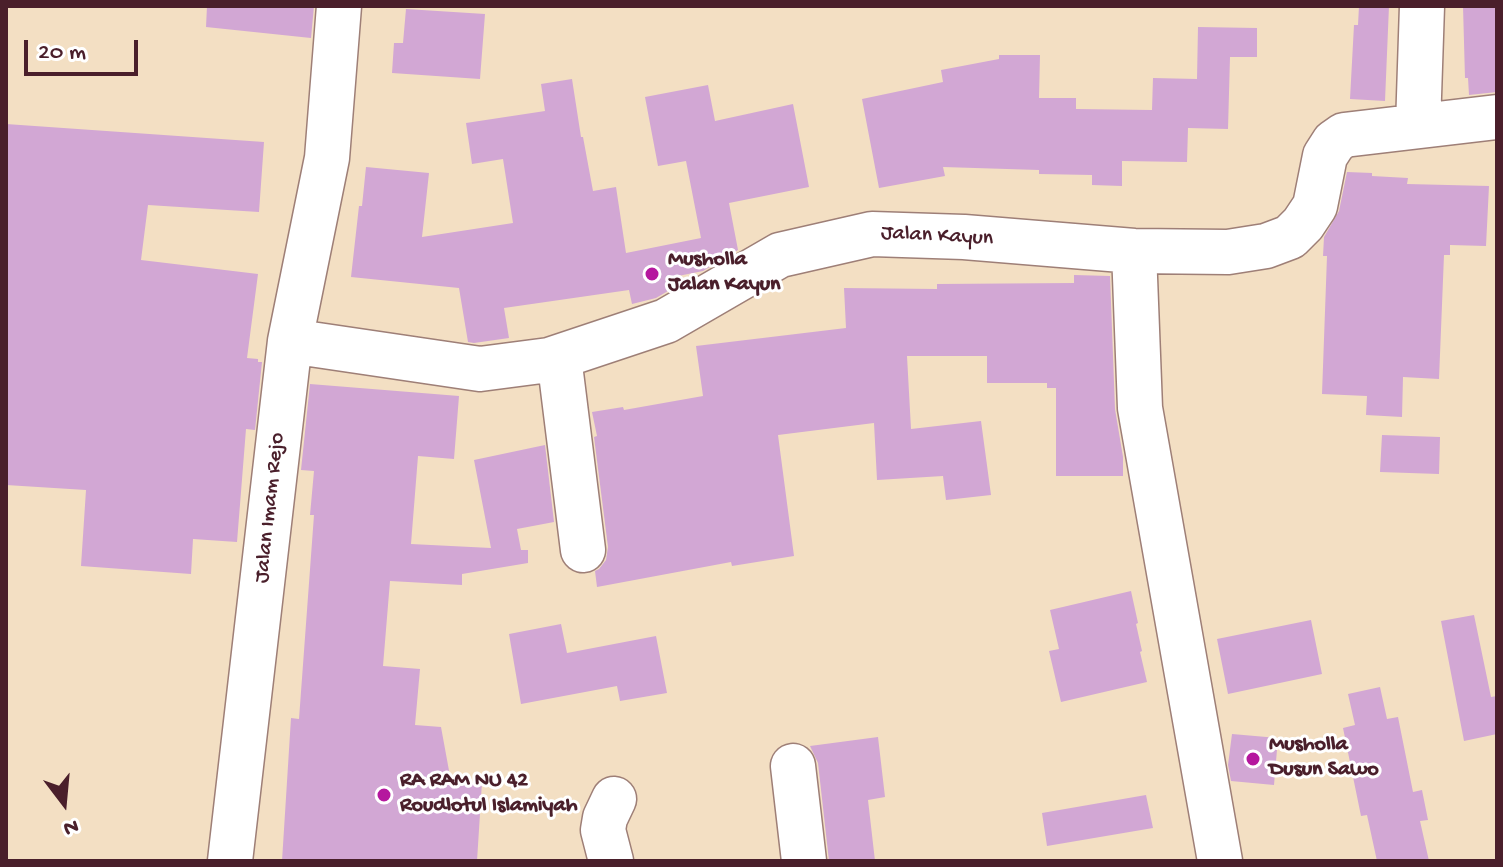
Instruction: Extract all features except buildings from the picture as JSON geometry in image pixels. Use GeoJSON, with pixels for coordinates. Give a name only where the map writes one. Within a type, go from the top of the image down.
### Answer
{"type":"FeatureCollection","features":[{"type":"Feature","properties":{"kind":"street","name":"Jalan Imam Rejo"},"geometry":{"type":"LineString","coordinates":[[230,861],[290,341],[327,158],[339,6]]}},
{"type":"Feature","properties":{"kind":"street"},"geometry":{"type":"LineString","coordinates":[[1418,126],[1422,6]]}},
{"type":"Feature","properties":{"kind":"street","name":"Jalan Kayun"},"geometry":{"type":"LineString","coordinates":[[290,341],[480,369],[549,360],[666,321],[780,255],[872,234],[964,237],[1134,251],[1228,252],[1266,246],[1290,237],[1303,224],[1315,206],[1325,156],[1334,142],[1344,135],[1497,117]]}},
{"type":"Feature","properties":{"kind":"street"},"geometry":{"type":"LineString","coordinates":[[1134,251],[1140,408],[1220,861]]}},
{"type":"Feature","properties":{"kind":"street"},"geometry":{"type":"LineString","coordinates":[[559,357],[583,550]]}},
{"type":"Feature","properties":{"kind":"street"},"geometry":{"type":"LineString","coordinates":[[793,766],[804,861]]}},
{"type":"Feature","properties":{"kind":"street"},"geometry":{"type":"LineString","coordinates":[[611,861],[603,830],[614,799]]}},
{"type":"Feature","properties":{"kind":"place","name":"Musholla Jalan Kayun"},"geometry":{"type":"Point","coordinates":[652,274]}},
{"type":"Feature","properties":{"kind":"place","name":"Musholla Dusun Sawo"},"geometry":{"type":"Point","coordinates":[1253,759]}},
{"type":"Feature","properties":{"kind":"place","name":"RA RAM NU 42 Roudlotul Islamiyah"},"geometry":{"type":"Point","coordinates":[384,795]}}]}
